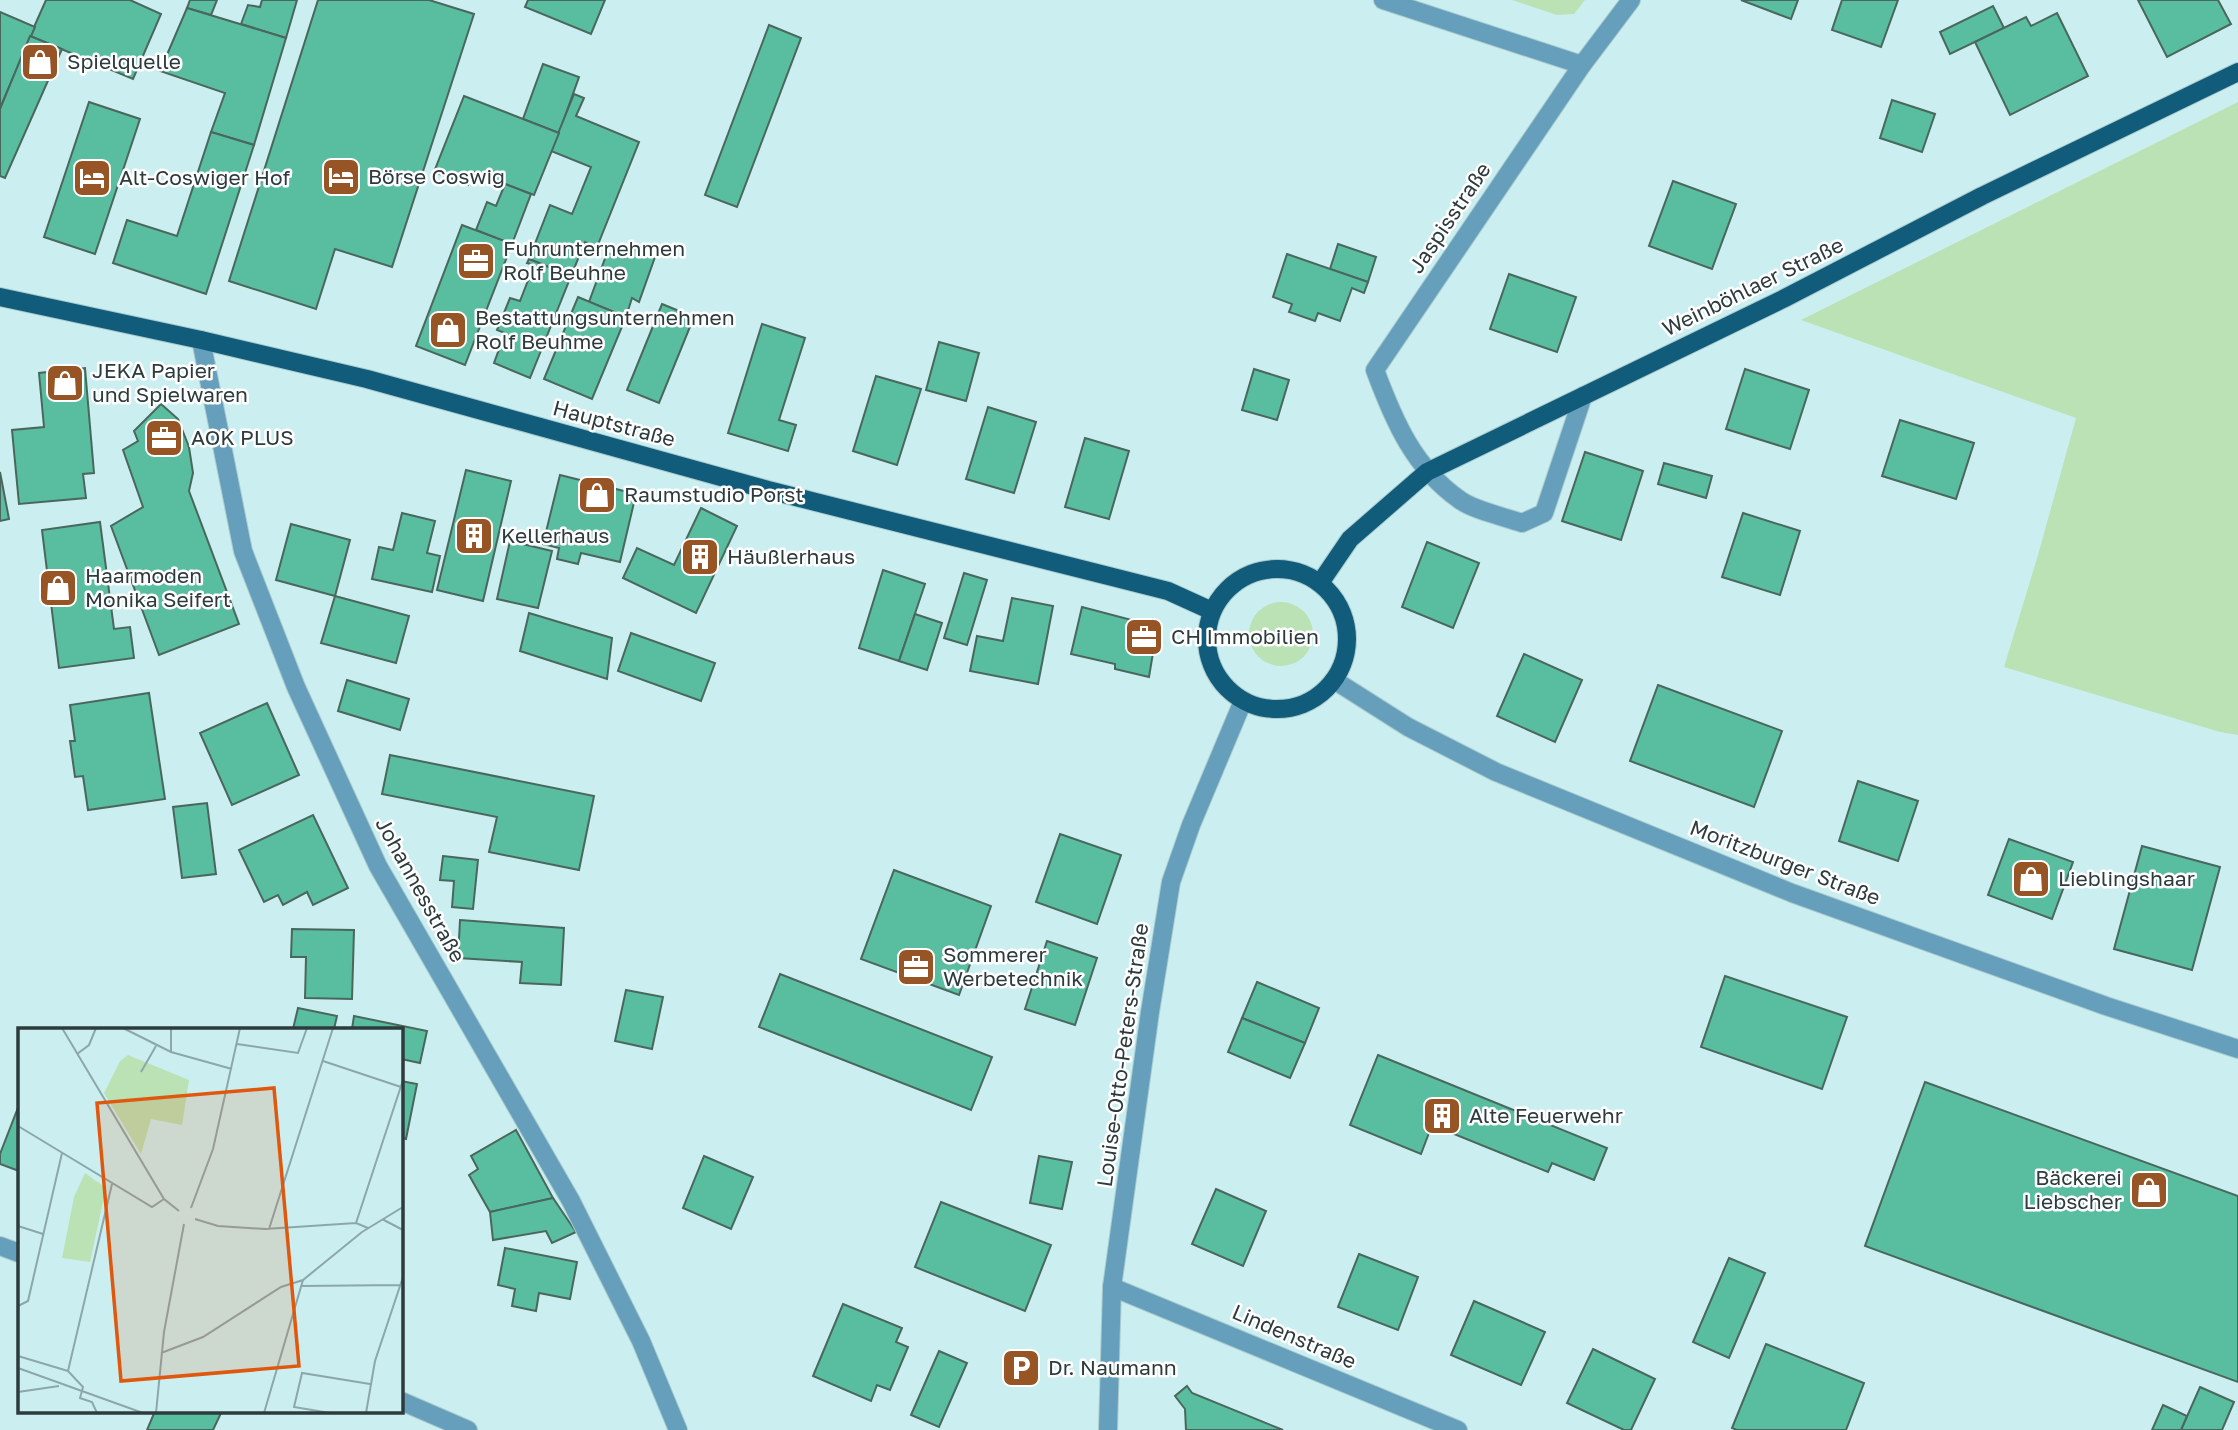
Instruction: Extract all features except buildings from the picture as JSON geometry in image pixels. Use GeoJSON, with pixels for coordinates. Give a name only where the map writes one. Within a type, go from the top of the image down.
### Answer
{"type":"FeatureCollection","features":[{"type":"Feature","properties":{"kind":"main road","name":"Weinböhlaer Straße"},"geometry":{"type":"LineString","coordinates":[[1320,583],[1350,539],[1427,472],[1783,299],[1982,196],[2238,72]]}},
{"type":"Feature","properties":{"kind":"main road","name":"Hauptstraße"},"geometry":{"type":"LineString","coordinates":[[0,298],[367,379],[768,490],[1168,591],[1212,611]]}},
{"type":"Feature","properties":{"kind":"main road"},"geometry":{"type":"LineString","coordinates":[[1280,569],[1301,573],[1320,583],[1335,598],[1344,618],[1347,639],[1344,661],[1334,680],[1320,695],[1303,705],[1283,709],[1262,708],[1243,701],[1227,688],[1215,671],[1208,652],[1207,631],[1212,611],[1224,593],[1240,579],[1259,571],[1280,569]]}},
{"type":"Feature","properties":{"kind":"street"},"geometry":{"type":"LineString","coordinates":[[1383,0],[1581,65]]}},
{"type":"Feature","properties":{"kind":"street","name":"Jaspisstraße"},"geometry":{"type":"LineString","coordinates":[[1427,472],[1395,421],[1375,370],[1581,65],[1631,0]]}},
{"type":"Feature","properties":{"kind":"street","name":"Johannesstraße"},"geometry":{"type":"LineString","coordinates":[[201,341],[243,551],[296,687],[378,866],[572,1201],[641,1341],[678,1430]]}},
{"type":"Feature","properties":{"kind":"street"},"geometry":{"type":"LineString","coordinates":[[1427,472],[1462,502],[1521,523],[1544,513],[1583,396]]}},
{"type":"Feature","properties":{"kind":"street","name":"Moritzburger Straße"},"geometry":{"type":"LineString","coordinates":[[1334,680],[1408,727],[1509,778],[1792,892],[2106,1006],[2238,1049]]}},
{"type":"Feature","properties":{"kind":"street","name":"Louise-Otto-Peters-Straße"},"geometry":{"type":"LineString","coordinates":[[1108,1430],[1112,1287],[1171,882],[1191,825],[1243,701]]}},
{"type":"Feature","properties":{"kind":"street"},"geometry":{"type":"LineString","coordinates":[[0,1246],[18,1253]]}},
{"type":"Feature","properties":{"kind":"street","name":"Lindenstraße"},"geometry":{"type":"LineString","coordinates":[[1112,1287],[1458,1430]]}},
{"type":"Feature","properties":{"kind":"street"},"geometry":{"type":"LineString","coordinates":[[402,1401],[468,1430]]}},
{"type":"Feature","properties":{"kind":"green space"},"geometry":{"type":"Polygon","coordinates":[[[1512,0],[1585,0],[1574,14],[1557,15],[1512,0]]]}},
{"type":"Feature","properties":{"kind":"green space"},"geometry":{"type":"Polygon","coordinates":[[[2238,102],[2238,735],[2220,732],[2004,667],[2076,418],[1801,320],[2238,102]]]}},
{"type":"Feature","properties":{"kind":"green space"},"geometry":{"type":"Polygon","coordinates":[[[1281,602],[1293,604],[1304,611],[1311,622],[1311,646],[1304,657],[1293,664],[1281,666],[1269,664],[1258,657],[1251,646],[1249,634],[1251,622],[1258,611],[1269,604],[1281,602]]]}},
{"type":"Feature","properties":{"kind":"place","name":"Spielquelle"},"geometry":{"type":"Point","coordinates":[40,62]}},
{"type":"Feature","properties":{"kind":"place","name":"Börse Coswig"},"geometry":{"type":"Point","coordinates":[341,177]}},
{"type":"Feature","properties":{"kind":"place","name":"Alt-Coswiger Hof"},"geometry":{"type":"Point","coordinates":[92,178]}},
{"type":"Feature","properties":{"kind":"place","name":"Fuhrunternehmen Rolf Beuhne"},"geometry":{"type":"Point","coordinates":[476,261]}},
{"type":"Feature","properties":{"kind":"place","name":"Bestattungsunternehmen Rolf Beuhme"},"geometry":{"type":"Point","coordinates":[448,330]}},
{"type":"Feature","properties":{"kind":"place","name":"JEKA Papier und Spielwaren"},"geometry":{"type":"Point","coordinates":[65,383]}},
{"type":"Feature","properties":{"kind":"place","name":"AOK PLUS"},"geometry":{"type":"Point","coordinates":[164,438]}},
{"type":"Feature","properties":{"kind":"place","name":"Raumstudio Porst"},"geometry":{"type":"Point","coordinates":[597,495]}},
{"type":"Feature","properties":{"kind":"place","name":"Kellerhaus"},"geometry":{"type":"Point","coordinates":[474,536]}},
{"type":"Feature","properties":{"kind":"place","name":"Häußlerhaus"},"geometry":{"type":"Point","coordinates":[700,557]}},
{"type":"Feature","properties":{"kind":"place","name":"Haarmoden Monika Seifert"},"geometry":{"type":"Point","coordinates":[58,588]}},
{"type":"Feature","properties":{"kind":"place","name":"CH Immobilien"},"geometry":{"type":"Point","coordinates":[1144,637]}},
{"type":"Feature","properties":{"kind":"place","name":"Lieblingshaar"},"geometry":{"type":"Point","coordinates":[2031,879]}},
{"type":"Feature","properties":{"kind":"place","name":"Sommerer Werbetechnik"},"geometry":{"type":"Point","coordinates":[916,967]}},
{"type":"Feature","properties":{"kind":"place","name":"Alte Feuerwehr"},"geometry":{"type":"Point","coordinates":[1442,1116]}},
{"type":"Feature","properties":{"kind":"place","name":"Bäckerei Liebscher"},"geometry":{"type":"Point","coordinates":[2149,1190]}},
{"type":"Feature","properties":{"kind":"place","name":"Dr. Naumann"},"geometry":{"type":"Point","coordinates":[1021,1368]}}]}
